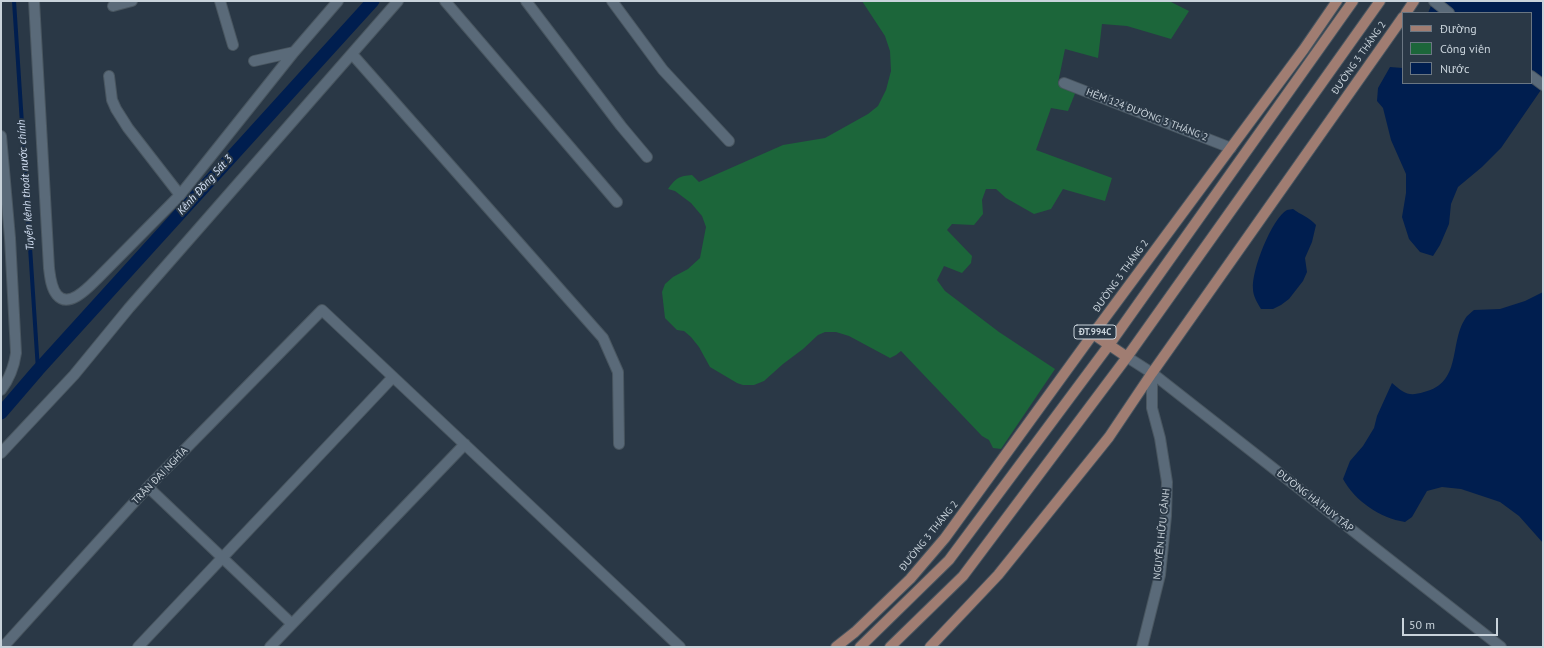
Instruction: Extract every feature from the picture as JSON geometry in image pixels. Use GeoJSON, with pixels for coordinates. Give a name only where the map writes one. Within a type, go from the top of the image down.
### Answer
{"type":"FeatureCollection","features":[{"type":"Feature","properties":{"kind":"main road","name":"ĐƯỜNG 3 THÁNG 2"},"geometry":{"type":"LineString","coordinates":[[836,647],[856,632],[910,579],[945,538],[1093,334],[1304,49],[1337,1]]}},
{"type":"Feature","properties":{"kind":"main road","name":"ĐT.994C"},"geometry":{"type":"LineString","coordinates":[[860,647],[949,560],[1110,345],[1353,1]]}},
{"type":"Feature","properties":{"kind":"main road","name":"ĐƯỜNG 3 THÁNG 2"},"geometry":{"type":"LineString","coordinates":[[890,647],[963,576],[1127,357],[1380,1]]}},
{"type":"Feature","properties":{"kind":"main road"},"geometry":{"type":"LineString","coordinates":[[1407,12],[1414,1]]}},
{"type":"Feature","properties":{"kind":"main road","name":"ĐƯỜNG 3 THÁNG 2"},"geometry":{"type":"LineString","coordinates":[[930,647],[998,575],[1109,437],[1152,373],[1402,18]]}},
{"type":"Feature","properties":{"kind":"main road"},"geometry":{"type":"LineString","coordinates":[[1093,334],[1127,357]]}},
{"type":"Feature","properties":{"kind":"street"},"geometry":{"type":"LineString","coordinates":[[34,1],[49,268],[51,281],[57,296],[63,299],[72,299],[84,291],[180,195],[294,52],[338,1]]}},
{"type":"Feature","properties":{"kind":"street"},"geometry":{"type":"LineString","coordinates":[[113,6],[132,1]]}},
{"type":"Feature","properties":{"kind":"street"},"geometry":{"type":"LineString","coordinates":[[220,1],[233,45]]}},
{"type":"Feature","properties":{"kind":"street"},"geometry":{"type":"LineString","coordinates":[[1,453],[74,375],[129,308],[398,1]]}},
{"type":"Feature","properties":{"kind":"street"},"geometry":{"type":"LineString","coordinates":[[445,1],[617,202]]}},
{"type":"Feature","properties":{"kind":"street"},"geometry":{"type":"LineString","coordinates":[[526,1],[621,126],[647,157]]}},
{"type":"Feature","properties":{"kind":"street"},"geometry":{"type":"LineString","coordinates":[[612,1],[663,70],[729,141]]}},
{"type":"Feature","properties":{"kind":"street"},"geometry":{"type":"LineString","coordinates":[[1434,1],[1448,12]]}},
{"type":"Feature","properties":{"kind":"street"},"geometry":{"type":"LineString","coordinates":[[254,61],[294,52]]}},
{"type":"Feature","properties":{"kind":"street"},"geometry":{"type":"LineString","coordinates":[[352,54],[603,338],[618,372],[620,444]]}},
{"type":"Feature","properties":{"kind":"street"},"geometry":{"type":"LineString","coordinates":[[109,76],[112,100],[116,109],[180,195]]}},
{"type":"Feature","properties":{"kind":"street"},"geometry":{"type":"LineString","coordinates":[[1532,77],[1543,85]]}},
{"type":"Feature","properties":{"kind":"street","name":"HẺM 124 ĐƯỜNG 3 THÁNG 2"},"geometry":{"type":"LineString","coordinates":[[1064,83],[1230,148]]}},
{"type":"Feature","properties":{"kind":"street"},"geometry":{"type":"LineString","coordinates":[[1,136],[6,240],[16,353],[14,367],[8,381],[1,390]]}},
{"type":"Feature","properties":{"kind":"street","name":"TRẦN ĐẠI NGHĨA"},"geometry":{"type":"LineString","coordinates":[[3,647],[148,487],[322,310],[393,377]]}},
{"type":"Feature","properties":{"kind":"street","name":"ĐƯỜNG HÀ HUY TẬP"},"geometry":{"type":"LineString","coordinates":[[1127,357],[1152,373],[1501,647]]}},
{"type":"Feature","properties":{"kind":"street","name":"NGUYỄN HỮU CẢNH"},"geometry":{"type":"LineString","coordinates":[[1142,647],[1160,576],[1166,516],[1167,482],[1160,438],[1152,408],[1152,373]]}},
{"type":"Feature","properties":{"kind":"street"},"geometry":{"type":"LineString","coordinates":[[138,647],[393,377],[680,647]]}},
{"type":"Feature","properties":{"kind":"street"},"geometry":{"type":"LineString","coordinates":[[270,647],[465,444]]}},
{"type":"Feature","properties":{"kind":"street"},"geometry":{"type":"LineString","coordinates":[[148,487],[292,624]]}},
{"type":"Feature","properties":{"kind":"green space"},"geometry":{"type":"Polygon","coordinates":[[[862,1],[1169,1],[1189,11],[1171,39],[1127,26],[1102,24],[1098,58],[1065,49],[1058,83],[1076,91],[1068,111],[1051,108],[1036,150],[1112,178],[1105,201],[1063,189],[1051,209],[1034,214],[1006,198],[996,189],[986,189],[982,200],[983,214],[974,225],[952,224],[947,230],[972,256],[971,263],[962,273],[944,266],[937,280],[945,291],[999,332],[1055,369],[1001,449],[993,448],[989,440],[982,436],[901,351],[890,358],[849,336],[836,332],[825,332],[818,335],[764,381],[754,385],[743,385],[710,367],[699,347],[691,337],[684,331],[677,330],[665,318],[662,292],[665,284],[673,277],[688,269],[700,258],[706,227],[702,216],[691,203],[675,191],[668,189],[673,182],[678,178],[692,175],[699,182],[783,145],[825,138],[868,114],[878,106],[886,90],[891,71],[890,51],[885,36],[862,1]]]}},
{"type":"Feature","properties":{"kind":"water"},"geometry":{"type":"Polygon","coordinates":[[[1433,1],[1543,1],[1543,87],[1501,148],[1482,167],[1458,187],[1451,204],[1449,224],[1440,245],[1433,256],[1420,252],[1409,239],[1402,217],[1406,193],[1406,174],[1391,140],[1383,108],[1377,101],[1378,88],[1390,67],[1402,68],[1402,84],[1532,84],[1532,12],[1428,12],[1433,1]]]}},
{"type":"Feature","properties":{"kind":"water"},"geometry":{"type":"Polygon","coordinates":[[[1293,209],[1316,225],[1312,242],[1305,258],[1307,272],[1303,281],[1289,299],[1273,309],[1261,309],[1254,297],[1253,292],[1255,270],[1269,234],[1275,223],[1287,210],[1293,209]]]}},
{"type":"Feature","properties":{"kind":"water"},"geometry":{"type":"Polygon","coordinates":[[[1543,292],[1543,543],[1519,516],[1500,502],[1461,489],[1442,487],[1427,491],[1412,517],[1405,522],[1386,517],[1361,501],[1343,479],[1350,461],[1363,446],[1374,428],[1377,416],[1392,383],[1403,392],[1410,394],[1424,392],[1436,387],[1444,380],[1449,372],[1453,362],[1460,329],[1469,314],[1474,310],[1500,309],[1525,301],[1543,292]]]}},
{"type":"Feature","properties":{"kind":"waterway","name":"Tuyến kênh thoát nước chính"},"geometry":{"type":"LineString","coordinates":[[14,1],[38,370]]}},
{"type":"Feature","properties":{"kind":"waterway","name":"Kênh Đồng Sát 3"},"geometry":{"type":"LineString","coordinates":[[1,413],[38,370],[373,1]]}}]}
